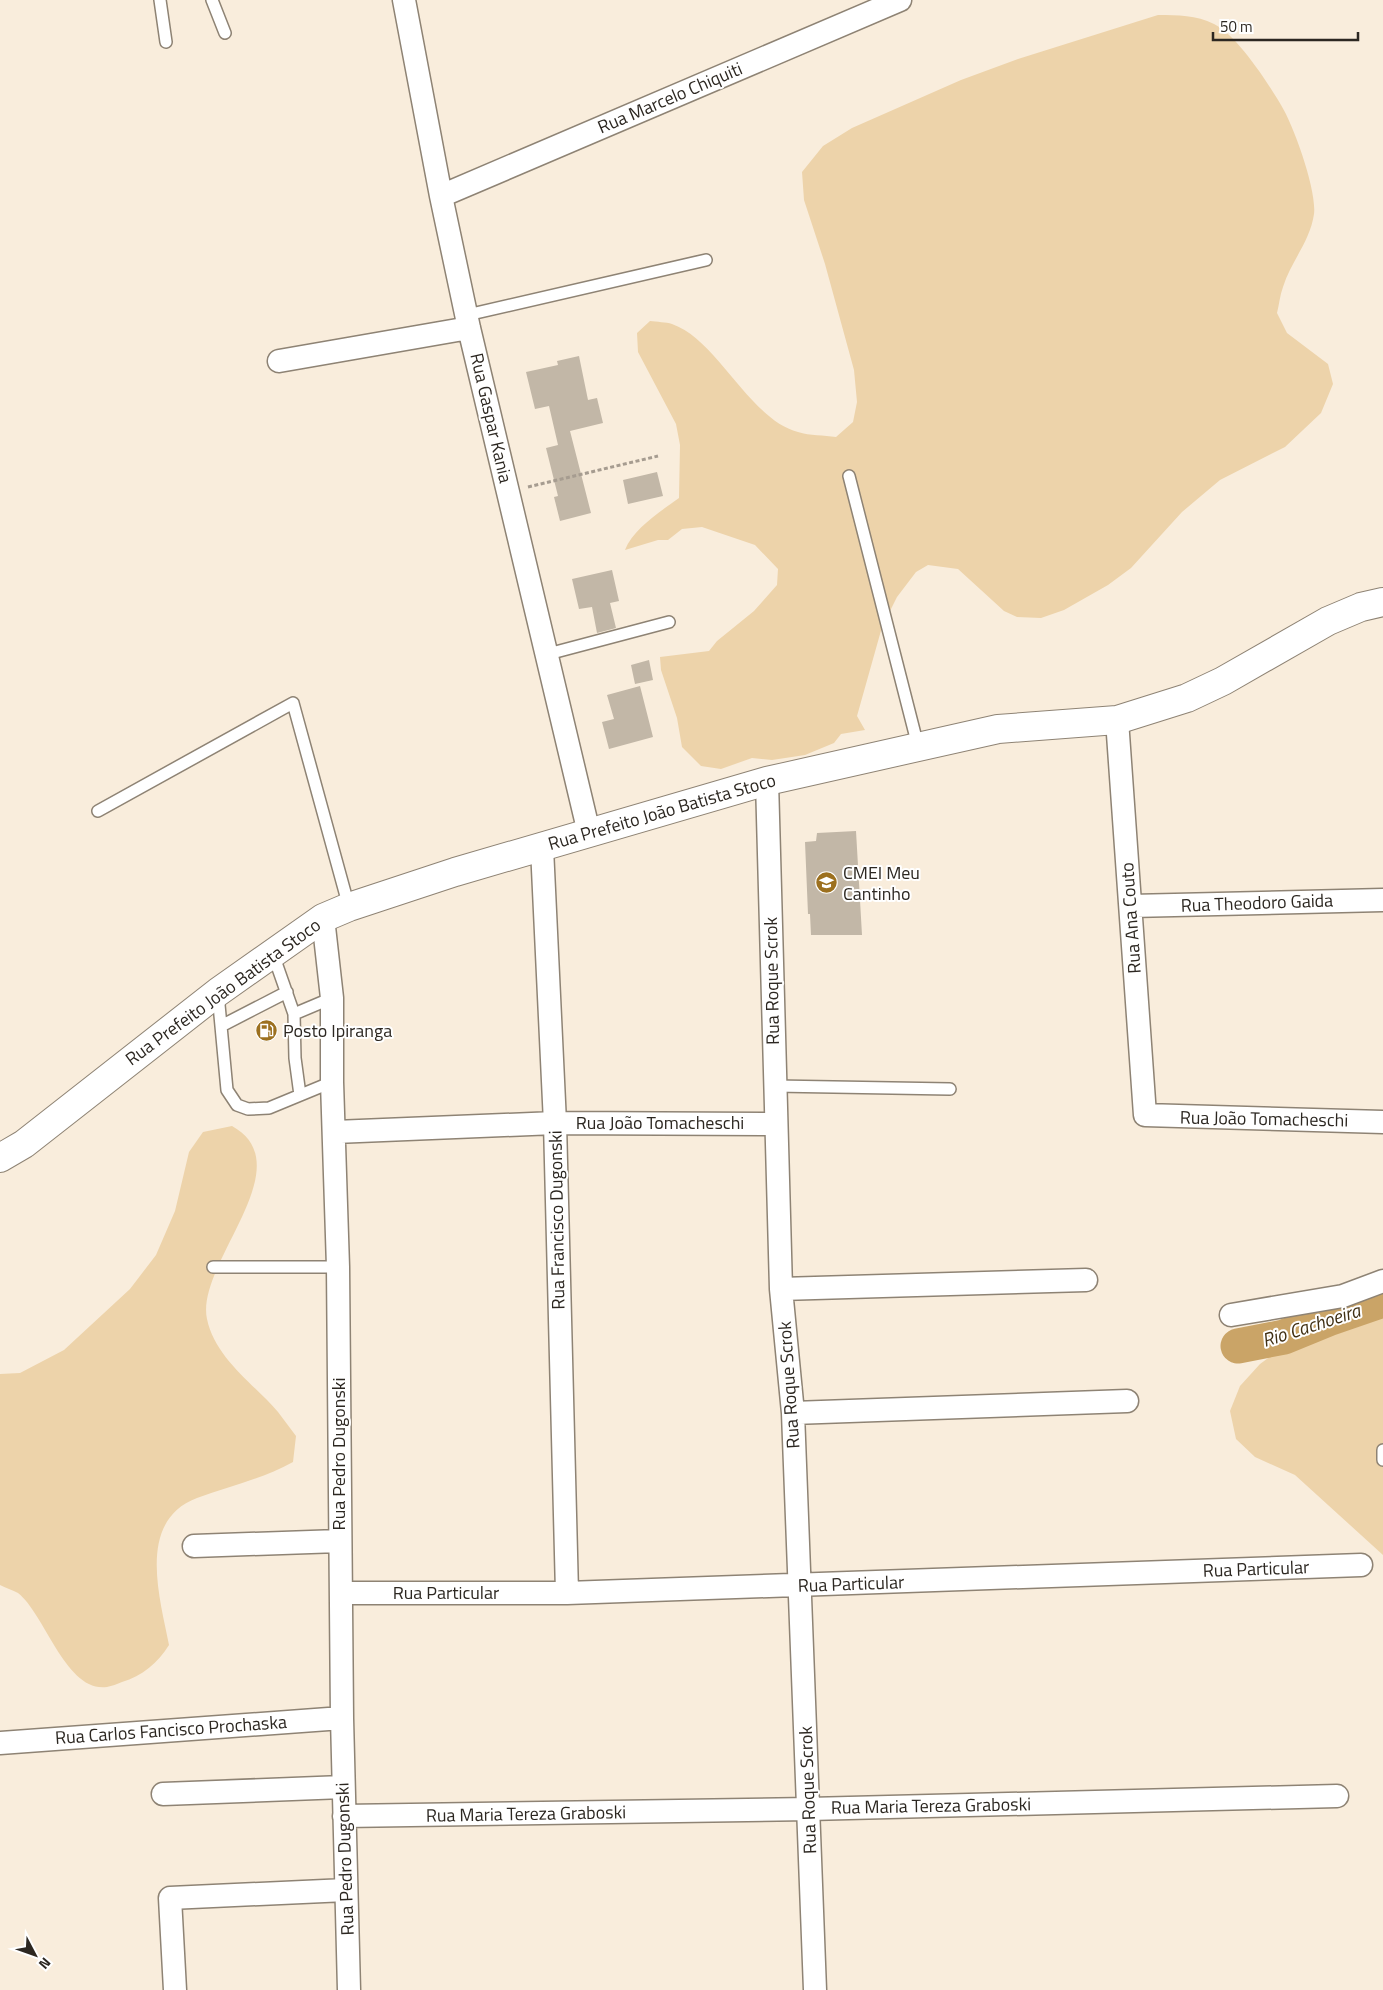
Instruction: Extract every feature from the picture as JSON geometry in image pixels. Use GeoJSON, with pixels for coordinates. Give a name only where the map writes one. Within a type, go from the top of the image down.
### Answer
{"type":"FeatureCollection","features":[{"type":"Feature","properties":{"kind":"main road","name":"Rua Prefeito João Batista Stoco"},"geometry":{"type":"LineString","coordinates":[[0,1158],[32,1138],[218,992],[323,918],[349,906],[455,872],[767,781],[998,729],[1117,720],[1187,698],[1223,681],[1328,621],[1361,607],[1383,602]]}},
{"type":"Feature","properties":{"kind":"street","name":"Rua Gaspar Kania"},"geometry":{"type":"LineString","coordinates":[[404,0],[441,196],[468,322],[589,833]]}},
{"type":"Feature","properties":{"kind":"street","name":"Rua Marcelo Chiquiti"},"geometry":{"type":"LineString","coordinates":[[441,196],[900,0]]}},
{"type":"Feature","properties":{"kind":"street"},"geometry":{"type":"LineString","coordinates":[[279,361],[468,322]]}},
{"type":"Feature","properties":{"kind":"street","name":"Rua Ana Couto"},"geometry":{"type":"LineString","coordinates":[[1117,720],[1145,1116]]}},
{"type":"Feature","properties":{"kind":"street","name":"Rua Roque Scrok"},"geometry":{"type":"LineString","coordinates":[[767,781],[781,1289],[793,1413],[815,1990]]}},
{"type":"Feature","properties":{"kind":"street","name":"Rua Francisco Dugonski"},"geometry":{"type":"LineString","coordinates":[[542,848],[555,1123],[567,1593]]}},
{"type":"Feature","properties":{"kind":"street","name":"Rua Theodoro Gaida"},"geometry":{"type":"LineString","coordinates":[[1131,906],[1383,900]]}},
{"type":"Feature","properties":{"kind":"street","name":"Rua Pedro Dugonski"},"geometry":{"type":"LineString","coordinates":[[323,918],[332,998],[332,1082],[338,1266],[339,1541],[343,1788],[349,1990]]}},
{"type":"Feature","properties":{"kind":"street","name":"Rua João Tomacheschi"},"geometry":{"type":"LineString","coordinates":[[1145,1116],[1383,1122]]}},
{"type":"Feature","properties":{"kind":"street","name":"Rua João Tomacheschi"},"geometry":{"type":"LineString","coordinates":[[335,1132],[555,1123],[776,1124]]}},
{"type":"Feature","properties":{"kind":"street"},"geometry":{"type":"LineString","coordinates":[[781,1289],[1086,1280]]}},
{"type":"Feature","properties":{"kind":"street"},"geometry":{"type":"LineString","coordinates":[[1231,1315],[1344,1296],[1383,1281]]}},
{"type":"Feature","properties":{"kind":"street"},"geometry":{"type":"LineString","coordinates":[[793,1413],[1127,1401]]}},
{"type":"Feature","properties":{"kind":"street"},"geometry":{"type":"LineString","coordinates":[[194,1546],[339,1541]]}},
{"type":"Feature","properties":{"kind":"street","name":"Rua Particular"},"geometry":{"type":"LineString","coordinates":[[340,1593],[567,1593],[1361,1565]]}},
{"type":"Feature","properties":{"kind":"street","name":"Rua Carlos Fancisco Prochaska"},"geometry":{"type":"LineString","coordinates":[[0,1743],[342,1718]]}},
{"type":"Feature","properties":{"kind":"street"},"geometry":{"type":"LineString","coordinates":[[163,1794],[343,1788]]}},
{"type":"Feature","properties":{"kind":"street","name":"Rua Maria Tereza Graboski"},"geometry":{"type":"LineString","coordinates":[[344,1816],[809,1809],[1337,1796]]}},
{"type":"Feature","properties":{"kind":"street"},"geometry":{"type":"LineString","coordinates":[[176,1990],[170,1898],[346,1890]]}},
{"type":"Feature","properties":{"kind":"lane"},"geometry":{"type":"LineString","coordinates":[[160,0],[166,42]]}},
{"type":"Feature","properties":{"kind":"lane"},"geometry":{"type":"LineString","coordinates":[[212,0],[225,33]]}},
{"type":"Feature","properties":{"kind":"lane"},"geometry":{"type":"LineString","coordinates":[[468,322],[706,260]]}},
{"type":"Feature","properties":{"kind":"lane"},"geometry":{"type":"LineString","coordinates":[[850,476],[918,746]]}},
{"type":"Feature","properties":{"kind":"lane"},"geometry":{"type":"LineString","coordinates":[[548,654],[669,622]]}},
{"type":"Feature","properties":{"kind":"lane"},"geometry":{"type":"LineString","coordinates":[[98,811],[294,703],[349,906]]}},
{"type":"Feature","properties":{"kind":"lane"},"geometry":{"type":"LineString","coordinates":[[273,954],[294,1014],[300,1095]]}},
{"type":"Feature","properties":{"kind":"lane"},"geometry":{"type":"LineString","coordinates":[[218,992],[227,1090],[237,1105],[248,1109],[269,1108],[332,1082]]}},
{"type":"Feature","properties":{"kind":"lane"},"geometry":{"type":"LineString","coordinates":[[221,1026],[287,992]]}},
{"type":"Feature","properties":{"kind":"lane"},"geometry":{"type":"LineString","coordinates":[[294,1014],[332,998]]}},
{"type":"Feature","properties":{"kind":"lane"},"geometry":{"type":"LineString","coordinates":[[775,1086],[950,1089]]}},
{"type":"Feature","properties":{"kind":"lane"},"geometry":{"type":"LineString","coordinates":[[213,1267],[338,1266]]}},
{"type":"Feature","properties":{"kind":"lane"},"geometry":{"type":"LineString","coordinates":[[1383,1450],[1383,1460]]}},
{"type":"Feature","properties":{"kind":"path"},"geometry":{"type":"LineString","coordinates":[[508,491],[658,456]]}},
{"type":"Feature","properties":{"kind":"shaded area"},"geometry":{"type":"Polygon","coordinates":[[[1158,15],[1194,17],[1214,24],[1223,30],[1242,49],[1260,73],[1281,105],[1292,128],[1304,159],[1312,190],[1314,214],[1309,234],[1286,278],[1277,313],[1287,333],[1328,364],[1333,384],[1321,413],[1285,447],[1220,480],[1182,512],[1131,568],[1108,585],[1064,610],[1041,618],[1017,617],[1004,611],[958,569],[928,565],[916,572],[897,597],[882,627],[857,716],[865,730],[841,734],[834,743],[805,755],[772,760],[752,758],[721,769],[701,766],[682,747],[677,718],[661,670],[660,657],[709,651],[717,641],[754,611],[777,585],[778,569],[755,545],[702,527],[682,529],[668,540],[658,540],[625,550],[634,535],[641,528],[679,498],[680,445],[676,424],[638,352],[637,333],[650,321],[672,324],[689,333],[704,346],[764,412],[780,424],[798,432],[836,437],[853,422],[857,402],[854,370],[825,264],[804,200],[802,172],[823,146],[852,128],[961,80],[1018,59],[1158,15]]]}},
{"type":"Feature","properties":{"kind":"shaded area"},"geometry":{"type":"Polygon","coordinates":[[[232,1126],[251,1144],[257,1165],[253,1190],[216,1271],[208,1297],[207,1319],[211,1333],[218,1346],[236,1370],[278,1412],[296,1436],[293,1462],[258,1478],[197,1498],[178,1509],[166,1524],[159,1542],[157,1562],[161,1605],[169,1645],[155,1663],[136,1676],[107,1687],[93,1686],[80,1678],[68,1665],[28,1603],[18,1593],[0,1585],[0,1374],[20,1373],[64,1350],[130,1289],[156,1255],[175,1211],[189,1152],[203,1132],[232,1126]]]}},
{"type":"Feature","properties":{"kind":"shaded area"},"geometry":{"type":"Polygon","coordinates":[[[1383,1305],[1383,1555],[1295,1475],[1255,1457],[1236,1439],[1230,1411],[1240,1386],[1260,1364],[1278,1351],[1383,1305]]]}},
{"type":"Feature","properties":{"kind":"building"},"geometry":{"type":"Polygon","coordinates":[[[579,356],[588,400],[597,398],[603,423],[570,431],[591,513],[560,521],[554,497],[558,496],[546,448],[558,445],[549,406],[535,409],[526,372],[558,365],[557,361],[579,356]]]}},
{"type":"Feature","properties":{"kind":"building"},"geometry":{"type":"Polygon","coordinates":[[[657,472],[663,496],[628,504],[623,480],[657,472]]]}},
{"type":"Feature","properties":{"kind":"building"},"geometry":{"type":"Polygon","coordinates":[[[612,570],[619,601],[610,603],[616,628],[597,633],[592,607],[579,609],[572,579],[612,570]]]}},
{"type":"Feature","properties":{"kind":"building"},"geometry":{"type":"Polygon","coordinates":[[[649,660],[653,680],[635,684],[631,665],[649,660]]]}},
{"type":"Feature","properties":{"kind":"building"},"geometry":{"type":"Polygon","coordinates":[[[640,686],[653,737],[609,749],[602,722],[614,719],[607,695],[640,686]]]}},
{"type":"Feature","properties":{"kind":"building","name":"CMEI Meu Cantinho"},"geometry":{"type":"Polygon","coordinates":[[[856,831],[862,935],[811,935],[810,914],[808,914],[805,842],[816,841],[817,833],[856,831]]]}},
{"type":"Feature","properties":{"kind":"waterway","name":"Rio Cachoeira"},"geometry":{"type":"LineString","coordinates":[[1238,1346],[1284,1337],[1383,1300]]}},
{"type":"Feature","properties":{"kind":"place","name":"CMEI Meu Cantinho"},"geometry":{"type":"Point","coordinates":[827,883]}},
{"type":"Feature","properties":{"kind":"place","name":"Posto Ipiranga"},"geometry":{"type":"Point","coordinates":[267,1031]}}]}
